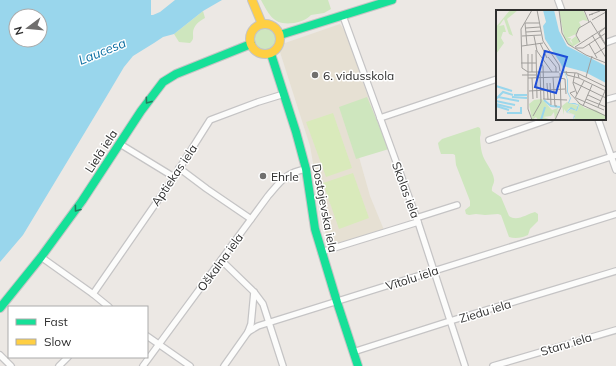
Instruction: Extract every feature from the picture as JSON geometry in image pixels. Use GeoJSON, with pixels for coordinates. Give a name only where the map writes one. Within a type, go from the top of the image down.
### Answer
{"type":"FeatureCollection","features":[{"type":"Feature","properties":{"kind":"main road"},"geometry":{"type":"LineString","coordinates":[[252,0],[262,24]]}},
{"type":"Feature","properties":{"kind":"main road"},"geometry":{"type":"LineString","coordinates":[[280,35],[343,16],[369,4],[392,0]]}},
{"type":"Feature","properties":{"kind":"main road"},"geometry":{"type":"LineString","coordinates":[[262,24],[271,25],[280,35],[278,48],[270,54],[261,54],[253,49],[250,39],[253,29],[257,26],[262,24]]}},
{"type":"Feature","properties":{"kind":"main road","name":"Lielā iela"},"geometry":{"type":"LineString","coordinates":[[0,308],[41,257],[82,201],[151,97],[163,82],[176,74],[251,44]]}},
{"type":"Feature","properties":{"kind":"main road","name":"Dostojevska iela"},"geometry":{"type":"LineString","coordinates":[[270,54],[296,132],[306,169],[315,229],[321,252],[358,366]]}},
{"type":"Feature","properties":{"kind":"street"},"geometry":{"type":"LineString","coordinates":[[558,0],[562,10]]}},
{"type":"Feature","properties":{"kind":"street","name":"Skolas iela"},"geometry":{"type":"LineString","coordinates":[[343,16],[417,220],[465,366]]}},
{"type":"Feature","properties":{"kind":"street"},"geometry":{"type":"LineString","coordinates":[[606,43],[616,39]]}},
{"type":"Feature","properties":{"kind":"street"},"geometry":{"type":"LineString","coordinates":[[380,118],[496,79]]}},
{"type":"Feature","properties":{"kind":"street","name":"Aptiekas iela"},"geometry":{"type":"LineString","coordinates":[[93,294],[174,177],[210,120],[284,94]]}},
{"type":"Feature","properties":{"kind":"street"},"geometry":{"type":"LineString","coordinates":[[606,100],[616,96]]}},
{"type":"Feature","properties":{"kind":"street"},"geometry":{"type":"LineString","coordinates":[[489,140],[547,120]]}},
{"type":"Feature","properties":{"kind":"street"},"geometry":{"type":"LineString","coordinates":[[598,120],[614,155],[616,170]]}},
{"type":"Feature","properties":{"kind":"street"},"geometry":{"type":"LineString","coordinates":[[120,144],[174,177]]}},
{"type":"Feature","properties":{"kind":"street"},"geometry":{"type":"LineString","coordinates":[[505,190],[614,155]]}},
{"type":"Feature","properties":{"kind":"street"},"geometry":{"type":"LineString","coordinates":[[179,168],[252,219]]}},
{"type":"Feature","properties":{"kind":"street","name":"Oškalna iela"},"geometry":{"type":"LineString","coordinates":[[143,366],[268,196],[287,175],[306,169]]}},
{"type":"Feature","properties":{"kind":"street"},"geometry":{"type":"LineString","coordinates":[[321,252],[417,220],[456,205]]}},
{"type":"Feature","properties":{"kind":"street","name":"Vītolu iela"},"geometry":{"type":"LineString","coordinates":[[224,366],[248,332],[258,326],[616,214]]}},
{"type":"Feature","properties":{"kind":"street"},"geometry":{"type":"LineString","coordinates":[[41,257],[93,294],[107,306]]}},
{"type":"Feature","properties":{"kind":"street"},"geometry":{"type":"LineString","coordinates":[[221,260],[254,292],[263,304],[283,366]]}},
{"type":"Feature","properties":{"kind":"street","name":"Ziedu iela"},"geometry":{"type":"LineString","coordinates":[[354,352],[450,321],[616,271]]}},
{"type":"Feature","properties":{"kind":"street"},"geometry":{"type":"LineString","coordinates":[[248,332],[251,324],[254,292]]}},
{"type":"Feature","properties":{"kind":"street","name":"Staru iela"},"geometry":{"type":"LineString","coordinates":[[493,366],[616,330]]}},
{"type":"Feature","properties":{"kind":"street"},"geometry":{"type":"LineString","coordinates":[[148,337],[190,366]]}},
{"type":"Feature","properties":{"kind":"street"},"geometry":{"type":"LineString","coordinates":[[0,355],[11,366]]}},
{"type":"Feature","properties":{"kind":"street"},"geometry":{"type":"LineString","coordinates":[[59,366],[67,358]]}},
{"type":"Feature","properties":{"kind":"shaded area"},"geometry":{"type":"Polygon","coordinates":[[[340,24],[346,33],[386,149],[359,157],[370,196],[384,230],[328,248],[310,146],[279,49],[282,44],[340,24]]]}},
{"type":"Feature","properties":{"kind":"green space"},"geometry":{"type":"Polygon","coordinates":[[[261,0],[328,0],[331,9],[324,13],[311,15],[298,22],[282,23],[270,15],[261,0]]]}},
{"type":"Feature","properties":{"kind":"green space"},"geometry":{"type":"Polygon","coordinates":[[[203,11],[205,18],[195,26],[191,42],[179,42],[174,34],[203,11]]]}},
{"type":"Feature","properties":{"kind":"green space"},"geometry":{"type":"Polygon","coordinates":[[[265,28],[273,31],[276,39],[273,47],[265,50],[257,47],[254,39],[257,31],[265,28]]]}},
{"type":"Feature","properties":{"kind":"green space"},"geometry":{"type":"Polygon","coordinates":[[[367,97],[389,149],[356,159],[339,107],[367,97]]]}},
{"type":"Feature","properties":{"kind":"green space"},"geometry":{"type":"Polygon","coordinates":[[[333,113],[352,168],[326,177],[306,122],[333,113]]]}},
{"type":"Feature","properties":{"kind":"green space"},"geometry":{"type":"Polygon","coordinates":[[[478,127],[481,131],[480,139],[482,153],[493,176],[494,181],[492,191],[501,197],[509,216],[515,218],[535,212],[538,214],[538,221],[530,229],[528,235],[518,238],[509,237],[501,215],[466,214],[465,210],[470,206],[470,201],[456,165],[455,155],[441,154],[438,143],[442,139],[478,127]]]}},
{"type":"Feature","properties":{"kind":"green space"},"geometry":{"type":"Polygon","coordinates":[[[353,173],[369,218],[339,229],[323,183],[353,173]]]}},
{"type":"Feature","properties":{"kind":"water","name":"Laucesa"},"geometry":{"type":"Polygon","coordinates":[[[0,0],[151,0],[151,15],[153,15],[160,12],[175,0],[222,0],[203,11],[174,34],[163,37],[133,56],[124,67],[23,235],[0,262],[0,0]]]}},
{"type":"Feature","properties":{"kind":"traffic: fast"},"geometry":{"type":"LineString","coordinates":[[280,35],[392,0]]}},
{"type":"Feature","properties":{"kind":"traffic: fast"},"geometry":{"type":"LineString","coordinates":[[0,308],[41,257],[82,201],[141,111],[163,82],[176,74],[251,44]]}},
{"type":"Feature","properties":{"kind":"traffic: fast"},"geometry":{"type":"LineString","coordinates":[[271,54],[296,132],[306,169],[315,229],[358,366]]}},
{"type":"Feature","properties":{"kind":"traffic: slow"},"geometry":{"type":"LineString","coordinates":[[252,0],[262,24]]}},
{"type":"Feature","properties":{"kind":"traffic: slow"},"geometry":{"type":"LineString","coordinates":[[265,24],[276,28],[280,39],[276,50],[265,54],[254,50],[250,39],[254,28],[265,24]]}},
{"type":"Feature","properties":{"kind":"place","name":"6. vidusskola"},"geometry":{"type":"Point","coordinates":[315,75]}},
{"type":"Feature","properties":{"kind":"place","name":"Ehrle"},"geometry":{"type":"Point","coordinates":[263,176]}}]}
